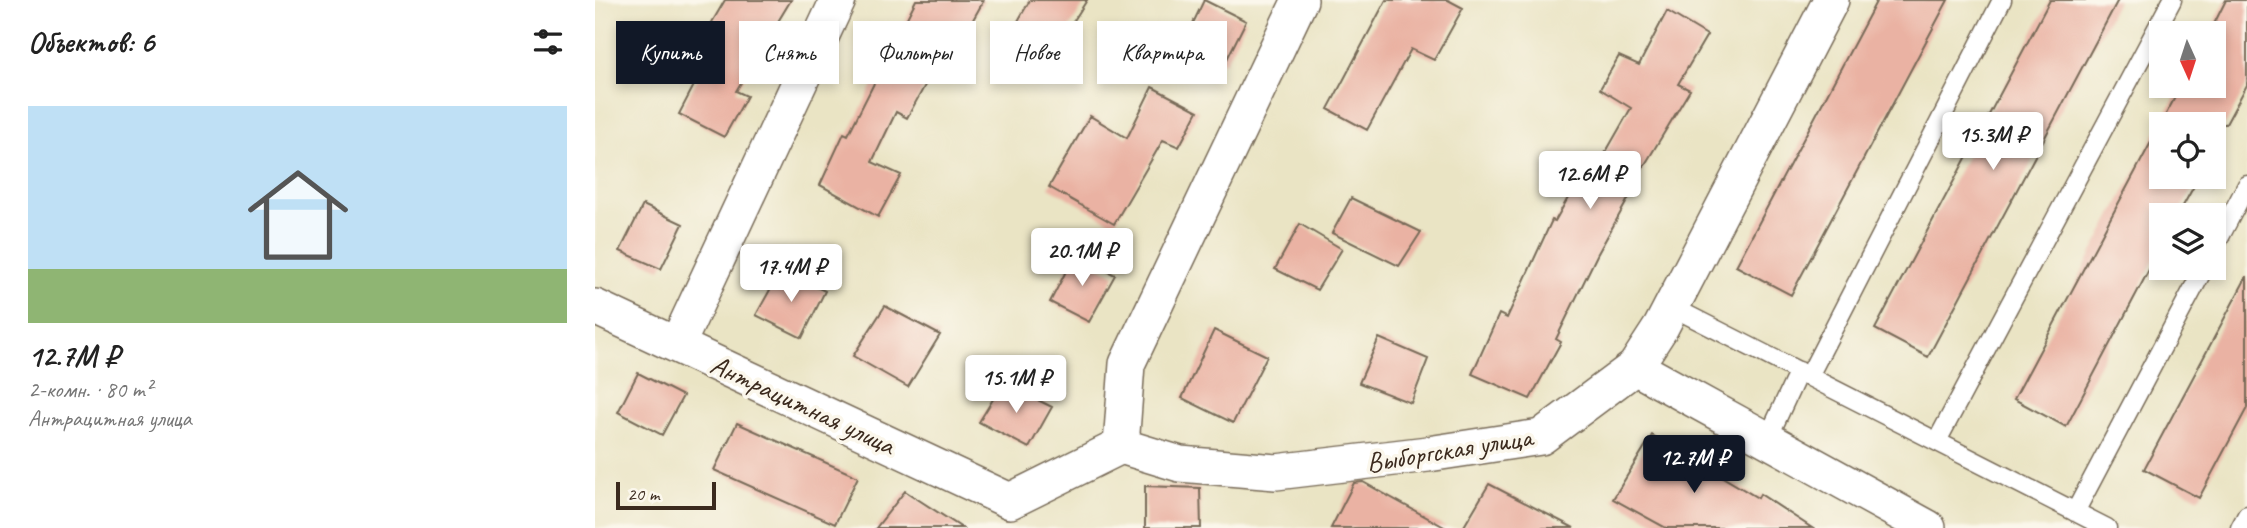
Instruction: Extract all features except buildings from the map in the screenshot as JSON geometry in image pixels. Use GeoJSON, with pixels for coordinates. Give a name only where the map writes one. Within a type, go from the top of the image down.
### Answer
{"type":"FeatureCollection","features":[{"type":"Feature","properties":{"kind":"street"},"geometry":{"type":"LineString","coordinates":[[677,345],[838,0]]}},
{"type":"Feature","properties":{"kind":"street"},"geometry":{"type":"LineString","coordinates":[[1121,446],[1127,364],[1300,0]]}},
{"type":"Feature","properties":{"kind":"street","name":"Выборгская улица"},"geometry":{"type":"LineString","coordinates":[[1121,446],[1180,464],[1276,472],[1541,438],[1635,367],[1672,307],[1831,0]]}},
{"type":"Feature","properties":{"kind":"street","name":"Антрацитная улица"},"geometry":{"type":"LineString","coordinates":[[595,307],[1010,501],[1121,446]]}},
{"type":"Feature","properties":{"kind":"street"},"geometry":{"type":"LineString","coordinates":[[1635,367],[1928,528]]}},
{"type":"Feature","properties":{"kind":"lane"},"geometry":{"type":"LineString","coordinates":[[1767,440],[2002,0]]}},
{"type":"Feature","properties":{"kind":"lane"},"geometry":{"type":"LineString","coordinates":[[1937,442],[2172,0]]}},
{"type":"Feature","properties":{"kind":"lane"},"geometry":{"type":"LineString","coordinates":[[2226,225],[2247,185]]}},
{"type":"Feature","properties":{"kind":"lane"},"geometry":{"type":"LineString","coordinates":[[2075,512],[2198,280]]}},
{"type":"Feature","properties":{"kind":"lane"},"geometry":{"type":"LineString","coordinates":[[1672,307],[2107,528]]}},
{"type":"Feature","properties":{"kind":"lane"},"geometry":{"type":"LineString","coordinates":[[2240,528],[2247,514]]}}]}
